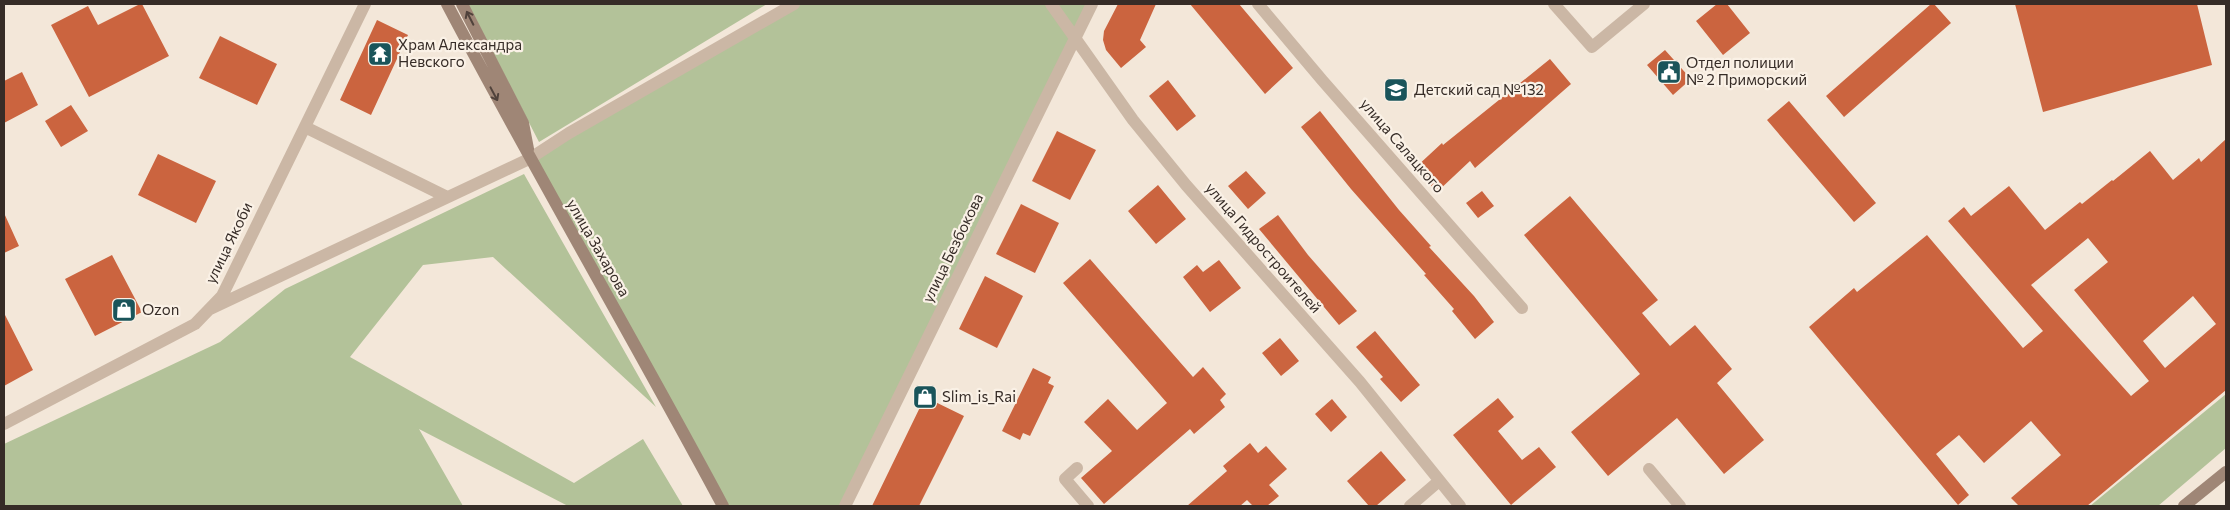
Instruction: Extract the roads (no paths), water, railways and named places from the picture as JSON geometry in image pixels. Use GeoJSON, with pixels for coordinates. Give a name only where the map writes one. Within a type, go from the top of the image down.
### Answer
{"type":"FeatureCollection","features":[{"type":"Feature","properties":{"kind":"main road","name":"улица Захарова"},"geometry":{"type":"LineString","coordinates":[[447,4],[529,159],[675,416],[723,506]]}},
{"type":"Feature","properties":{"kind":"main road"},"geometry":{"type":"LineString","coordinates":[[462,4],[523,123],[529,159]]}},
{"type":"Feature","properties":{"kind":"main road"},"geometry":{"type":"LineString","coordinates":[[2184,506],[2226,472]]}},
{"type":"Feature","properties":{"kind":"street","name":"улица Якоби"},"geometry":{"type":"LineString","coordinates":[[4,424],[195,324],[222,296],[365,4]]}},
{"type":"Feature","properties":{"kind":"street"},"geometry":{"type":"LineString","coordinates":[[210,309],[529,159],[569,133],[794,4]]}},
{"type":"Feature","properties":{"kind":"street","name":"улица Гидростроителей"},"geometry":{"type":"LineString","coordinates":[[1051,4],[1133,120],[1186,185],[1360,382],[1460,506]]}},
{"type":"Feature","properties":{"kind":"street","name":"улица Безбокова"},"geometry":{"type":"LineString","coordinates":[[845,506],[1092,4]]}},
{"type":"Feature","properties":{"kind":"street","name":"улица Салацкого"},"geometry":{"type":"LineString","coordinates":[[1258,4],[1328,87],[1522,308]]}},
{"type":"Feature","properties":{"kind":"street"},"geometry":{"type":"LineString","coordinates":[[1554,4],[1592,47],[1644,4]]}},
{"type":"Feature","properties":{"kind":"street"},"geometry":{"type":"LineString","coordinates":[[304,127],[447,197]]}},
{"type":"Feature","properties":{"kind":"street"},"geometry":{"type":"LineString","coordinates":[[1077,468],[1065,479],[1088,506]]}},
{"type":"Feature","properties":{"kind":"street"},"geometry":{"type":"LineString","coordinates":[[1650,469],[1680,506]]}},
{"type":"Feature","properties":{"kind":"street"},"geometry":{"type":"LineString","coordinates":[[1410,506],[1440,482]]}},
{"type":"Feature","properties":{"kind":"place","name":"Храм Александра Невского"},"geometry":{"type":"Point","coordinates":[380,54]}},
{"type":"Feature","properties":{"kind":"place","name":"Отдел полиции № 2 Приморский"},"geometry":{"type":"Point","coordinates":[1669,72]}},
{"type":"Feature","properties":{"kind":"place","name":"Детский сад №132"},"geometry":{"type":"Point","coordinates":[1396,90]}},
{"type":"Feature","properties":{"kind":"place","name":"Ozon"},"geometry":{"type":"Point","coordinates":[124,310]}},
{"type":"Feature","properties":{"kind":"place","name":"Slim_is_Rai"},"geometry":{"type":"Point","coordinates":[925,397]}}]}
